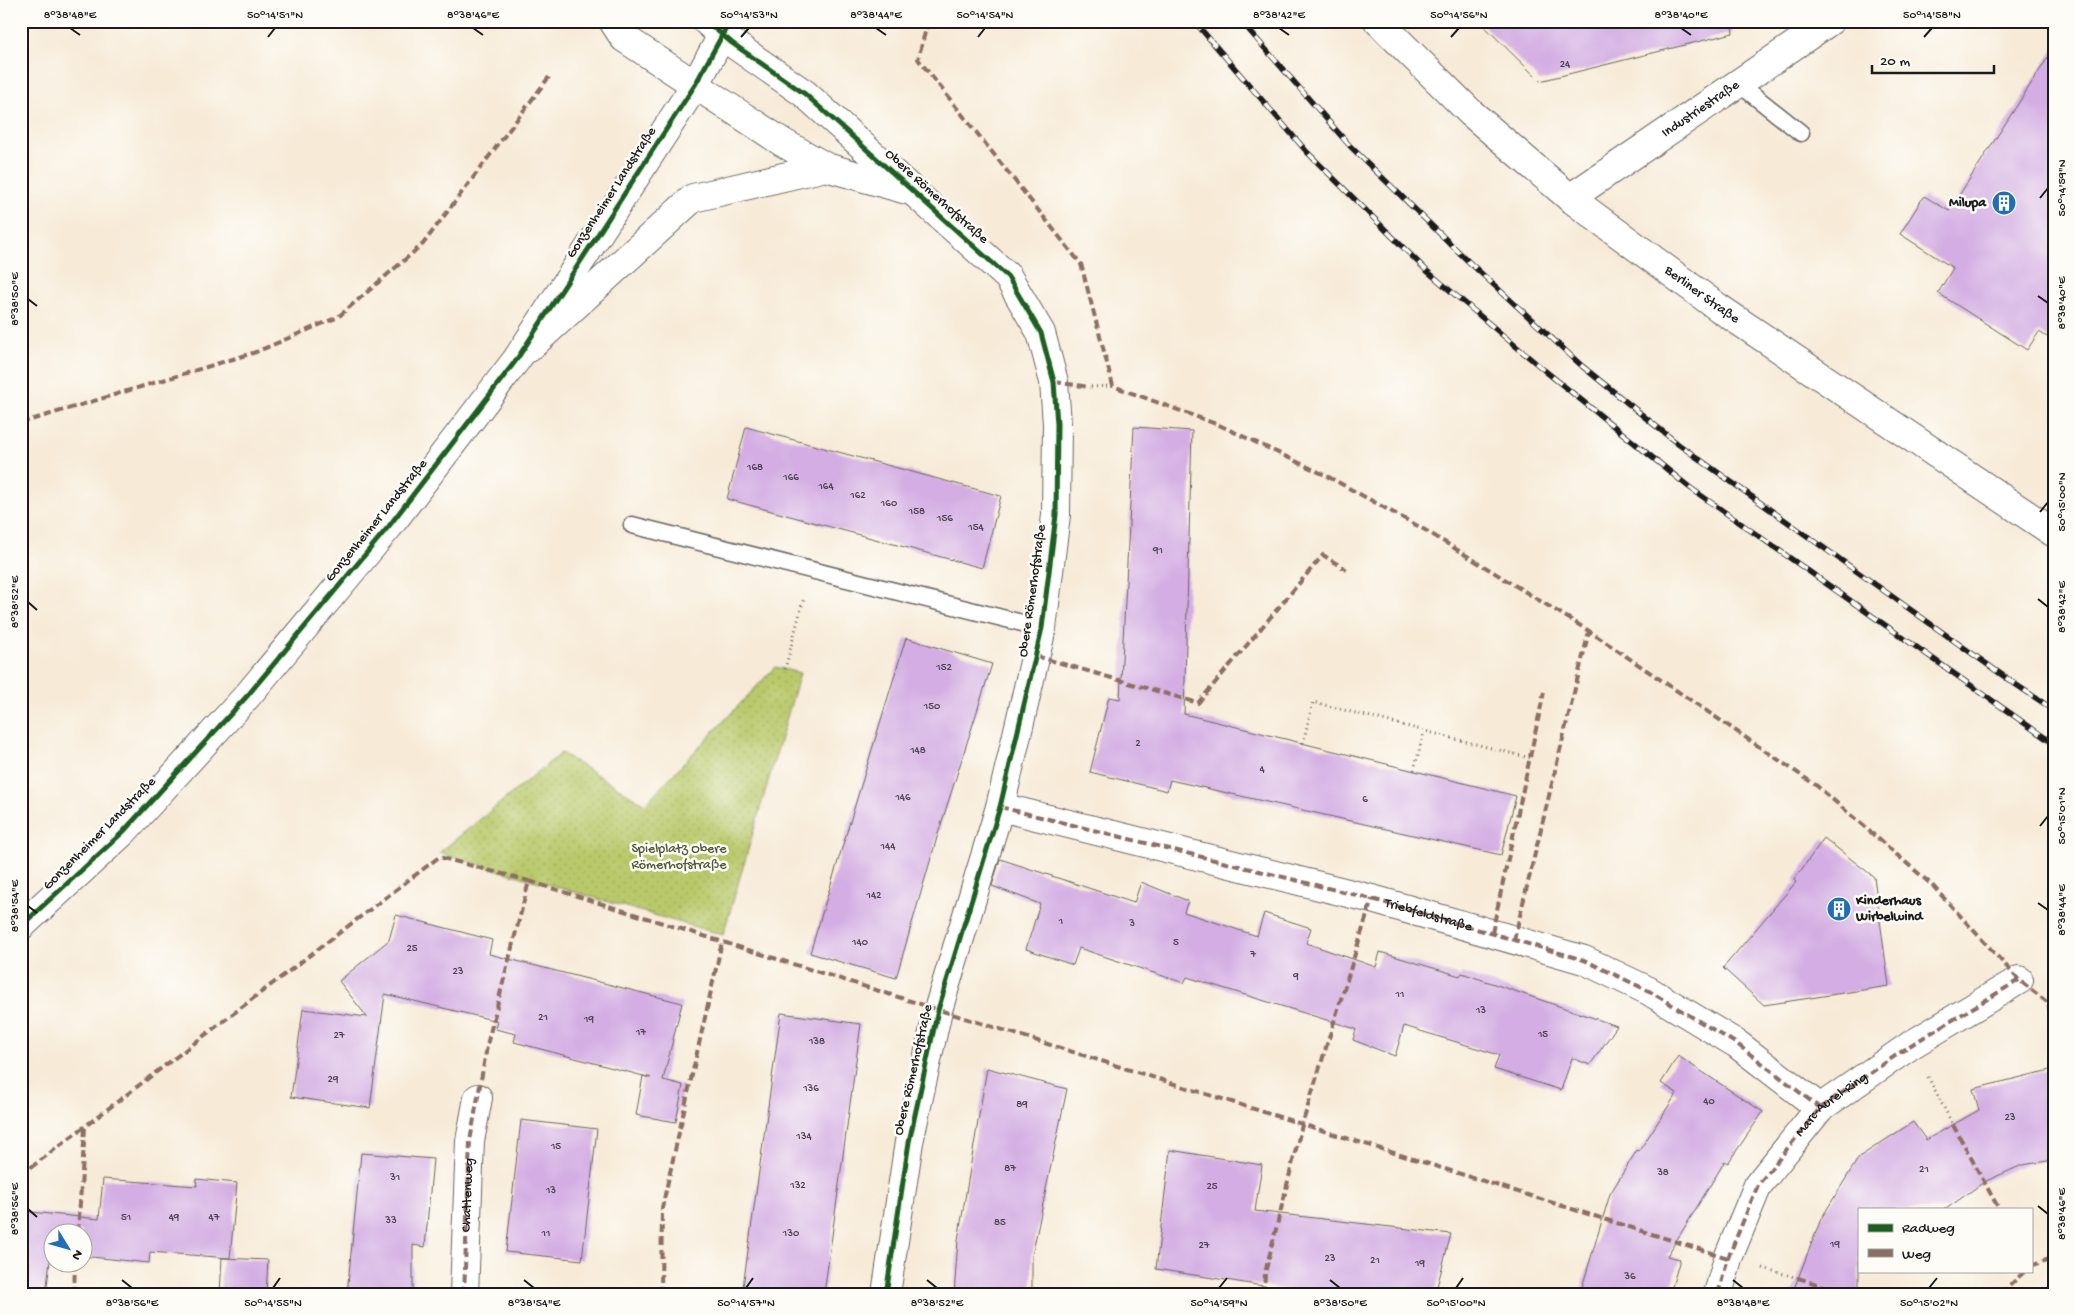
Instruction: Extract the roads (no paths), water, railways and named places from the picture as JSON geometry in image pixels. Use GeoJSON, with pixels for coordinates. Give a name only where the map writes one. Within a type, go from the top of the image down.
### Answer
{"type":"FeatureCollection","features":[{"type":"Feature","properties":{"kind":"street","name":"Obere Römerhofstraße"},"geometry":{"type":"LineString","coordinates":[[613,21],[624,38],[782,142],[826,167],[914,192]]}},
{"type":"Feature","properties":{"kind":"street","name":"Berliner Straße"},"geometry":{"type":"LineString","coordinates":[[1378,21],[1471,113],[1570,198],[1719,308],[2054,533]]}},
{"type":"Feature","properties":{"kind":"street","name":"Industriestraße"},"geometry":{"type":"LineString","coordinates":[[1570,198],[1830,21]]}},
{"type":"Feature","properties":{"kind":"street","name":"Obere Römerhofstraße"},"geometry":{"type":"LineString","coordinates":[[722,30],[804,94],[1008,277],[1041,333],[1054,382],[1057,424],[1056,515],[1042,628],[1000,806],[938,1010],[909,1142],[886,1294]]}},
{"type":"Feature","properties":{"kind":"street","name":"Gonzenheimer Landstraße"},"geometry":{"type":"LineString","coordinates":[[21,926],[123,832],[248,695],[389,526],[517,359],[695,86],[722,30]]}},
{"type":"Feature","properties":{"kind":"street","name":"Obere Römerhofstraße"},"geometry":{"type":"LineString","coordinates":[[517,359],[693,198],[826,167]]}},
{"type":"Feature","properties":{"kind":"street","name":"Triebfeldstraße"},"geometry":{"type":"LineString","coordinates":[[1000,806],[1372,900],[1584,960],[1649,991],[1737,1044],[1820,1108]]}},
{"type":"Feature","properties":{"kind":"street","name":"Marc-Aurel-Ring"},"geometry":{"type":"LineString","coordinates":[[1718,1294],[1728,1258],[1758,1185],[1820,1108],[1912,1045],[2019,980]]}},
{"type":"Feature","properties":{"kind":"street","name":"Chattenweg"},"geometry":{"type":"LineString","coordinates":[[464,1294],[470,1140],[478,1098]]}},
{"type":"Feature","properties":{"kind":"lane"},"geometry":{"type":"LineString","coordinates":[[1738,83],[1801,133]]}},
{"type":"Feature","properties":{"kind":"lane"},"geometry":{"type":"LineString","coordinates":[[632,525],[1042,628]]}},
{"type":"Feature","properties":{"kind":"railway"},"geometry":{"type":"LineString","coordinates":[[1194,21],[1307,152],[1427,271],[1544,370],[1689,487],[2054,744]]}},
{"type":"Feature","properties":{"kind":"railway"},"geometry":{"type":"LineString","coordinates":[[1241,21],[1350,146],[1469,262],[1582,366],[1678,444],[2054,710]]}},
{"type":"Feature","properties":{"kind":"place","name":"Milupa"},"geometry":{"type":"Point","coordinates":[2004,203]}},
{"type":"Feature","properties":{"kind":"place","name":"Kinderhaus Wirbelwind"},"geometry":{"type":"Point","coordinates":[1839,909]}},
{"type":"Feature","properties":{"kind":"park label","name":"Spielplatz Obere Römerhofstraße"},"geometry":{"type":"Point","coordinates":[679,858]}}]}
